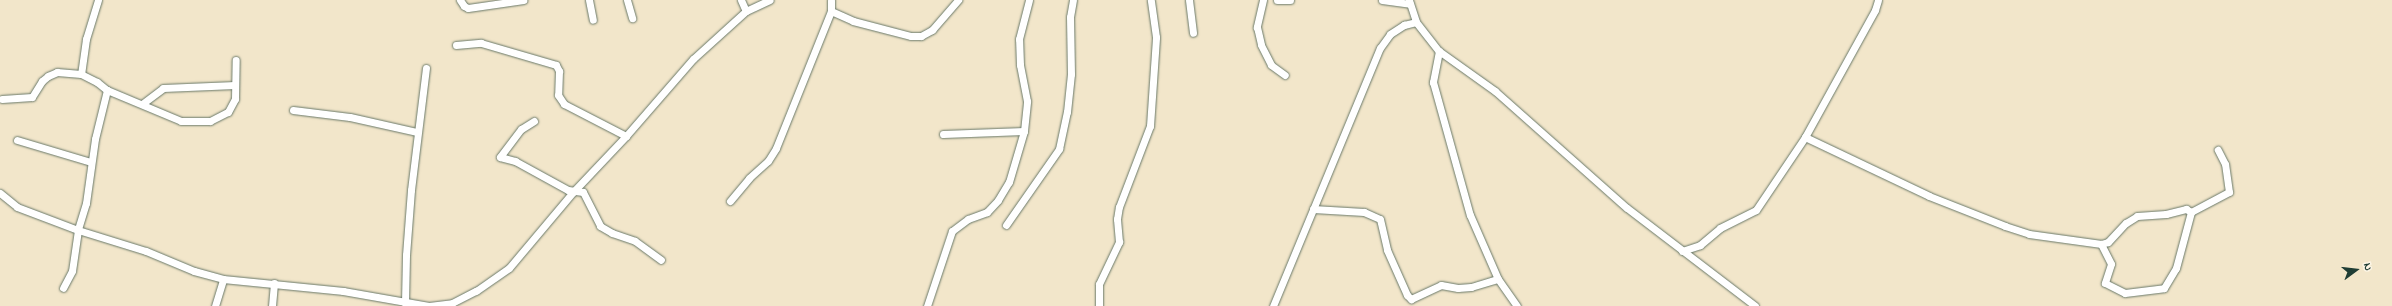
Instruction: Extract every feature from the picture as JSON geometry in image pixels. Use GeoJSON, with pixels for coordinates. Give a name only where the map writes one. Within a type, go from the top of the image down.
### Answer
{"type":"FeatureCollection","features":[{"type":"Feature","properties":{"kind":"street"},"geometry":{"type":"LineString","coordinates":[[81,74],[86,39],[98,0]]}},
{"type":"Feature","properties":{"kind":"street"},"geometry":{"type":"LineString","coordinates":[[460,0],[464,6],[468,8],[523,0]]}},
{"type":"Feature","properties":{"kind":"street"},"geometry":{"type":"LineString","coordinates":[[589,0],[593,20]]}},
{"type":"Feature","properties":{"kind":"street"},"geometry":{"type":"LineString","coordinates":[[628,0],[632,18]]}},
{"type":"Feature","properties":{"kind":"street"},"geometry":{"type":"LineString","coordinates":[[741,0],[746,11]]}},
{"type":"Feature","properties":{"kind":"street"},"geometry":{"type":"LineString","coordinates":[[0,193],[17,207],[78,230],[146,251],[194,271],[223,279],[343,291],[429,306],[452,303],[476,291],[509,268],[574,191],[626,136],[693,59],[746,11],[770,0]]}},
{"type":"Feature","properties":{"kind":"street"},"geometry":{"type":"LineString","coordinates":[[730,201],[749,178],[768,161],[776,148],[831,11],[831,0]]}},
{"type":"Feature","properties":{"kind":"street"},"geometry":{"type":"LineString","coordinates":[[831,11],[881,29],[921,36],[932,30],[958,0]]}},
{"type":"Feature","properties":{"kind":"street"},"geometry":{"type":"LineString","coordinates":[[927,306],[952,232],[968,219],[987,212],[998,200],[1009,182],[1024,131],[1027,101],[1020,65],[1019,39],[1029,0]]}},
{"type":"Feature","properties":{"kind":"street"},"geometry":{"type":"LineString","coordinates":[[1006,225],[1059,149],[1067,112],[1071,74],[1070,17],[1073,0]]}},
{"type":"Feature","properties":{"kind":"street"},"geometry":{"type":"LineString","coordinates":[[1099,306],[1099,284],[1119,242],[1117,219],[1119,207],[1150,126],[1156,37],[1151,0]]}},
{"type":"Feature","properties":{"kind":"street"},"geometry":{"type":"LineString","coordinates":[[1189,0],[1193,33]]}},
{"type":"Feature","properties":{"kind":"street"},"geometry":{"type":"LineString","coordinates":[[1263,0],[1258,27],[1261,45],[1271,65],[1285,75]]}},
{"type":"Feature","properties":{"kind":"street"},"geometry":{"type":"LineString","coordinates":[[1277,0],[1290,0]]}},
{"type":"Feature","properties":{"kind":"street"},"geometry":{"type":"LineString","coordinates":[[1382,0],[1410,2],[1416,22],[1439,51],[1495,91],[1627,208],[1755,306]]}},
{"type":"Feature","properties":{"kind":"street"},"geometry":{"type":"LineString","coordinates":[[1682,250],[1700,245],[1720,228],[1756,210],[1805,137],[1875,10],[1878,0]]}},
{"type":"Feature","properties":{"kind":"street"},"geometry":{"type":"LineString","coordinates":[[1273,306],[1380,48],[1390,34],[1404,25],[1416,22]]}},
{"type":"Feature","properties":{"kind":"street"},"geometry":{"type":"LineString","coordinates":[[456,45],[481,43],[556,65],[559,70],[558,95],[564,104],[626,136]]}},
{"type":"Feature","properties":{"kind":"street"},"geometry":{"type":"LineString","coordinates":[[1439,51],[1433,82],[1470,215],[1498,279],[1517,306]]}},
{"type":"Feature","properties":{"kind":"street"},"geometry":{"type":"LineString","coordinates":[[2,99],[32,97],[42,81],[48,76],[57,72],[81,74],[97,82],[107,90],[181,121],[210,121],[228,112],[235,98],[236,60]]}},
{"type":"Feature","properties":{"kind":"street"},"geometry":{"type":"LineString","coordinates":[[406,303],[406,254],[417,132],[426,68]]}},
{"type":"Feature","properties":{"kind":"street"},"geometry":{"type":"LineString","coordinates":[[142,104],[163,88],[235,85]]}},
{"type":"Feature","properties":{"kind":"street"},"geometry":{"type":"LineString","coordinates":[[63,288],[72,271],[78,230],[86,203],[91,162],[107,90]]}},
{"type":"Feature","properties":{"kind":"street"},"geometry":{"type":"LineString","coordinates":[[294,110],[350,117],[417,132]]}},
{"type":"Feature","properties":{"kind":"street"},"geometry":{"type":"LineString","coordinates":[[534,122],[520,129],[500,157],[515,161],[542,177],[574,191],[583,192],[600,226],[612,233],[635,241],[661,260]]}},
{"type":"Feature","properties":{"kind":"street"},"geometry":{"type":"LineString","coordinates":[[943,134],[967,135],[1024,131]]}},
{"type":"Feature","properties":{"kind":"street"},"geometry":{"type":"LineString","coordinates":[[1805,137],[1929,196],[2029,234],[2101,244],[2108,242],[2126,223],[2137,216],[2166,214],[2186,209],[2191,212]]}},
{"type":"Feature","properties":{"kind":"street"},"geometry":{"type":"LineString","coordinates":[[17,140],[91,162]]}},
{"type":"Feature","properties":{"kind":"street"},"geometry":{"type":"LineString","coordinates":[[2101,244],[2111,264],[2105,284],[2125,293],[2164,288],[2176,268],[2191,212],[2229,192],[2225,164],[2218,150]]}},
{"type":"Feature","properties":{"kind":"street"},"geometry":{"type":"LineString","coordinates":[[1313,209],[1364,212],[1374,215],[1380,219],[1387,250],[1407,295],[1411,299],[1441,285],[1458,288],[1472,287],[1498,279]]}},
{"type":"Feature","properties":{"kind":"street"},"geometry":{"type":"LineString","coordinates":[[215,306],[223,279]]}},
{"type":"Feature","properties":{"kind":"street"},"geometry":{"type":"LineString","coordinates":[[272,306],[274,283]]}}]}
